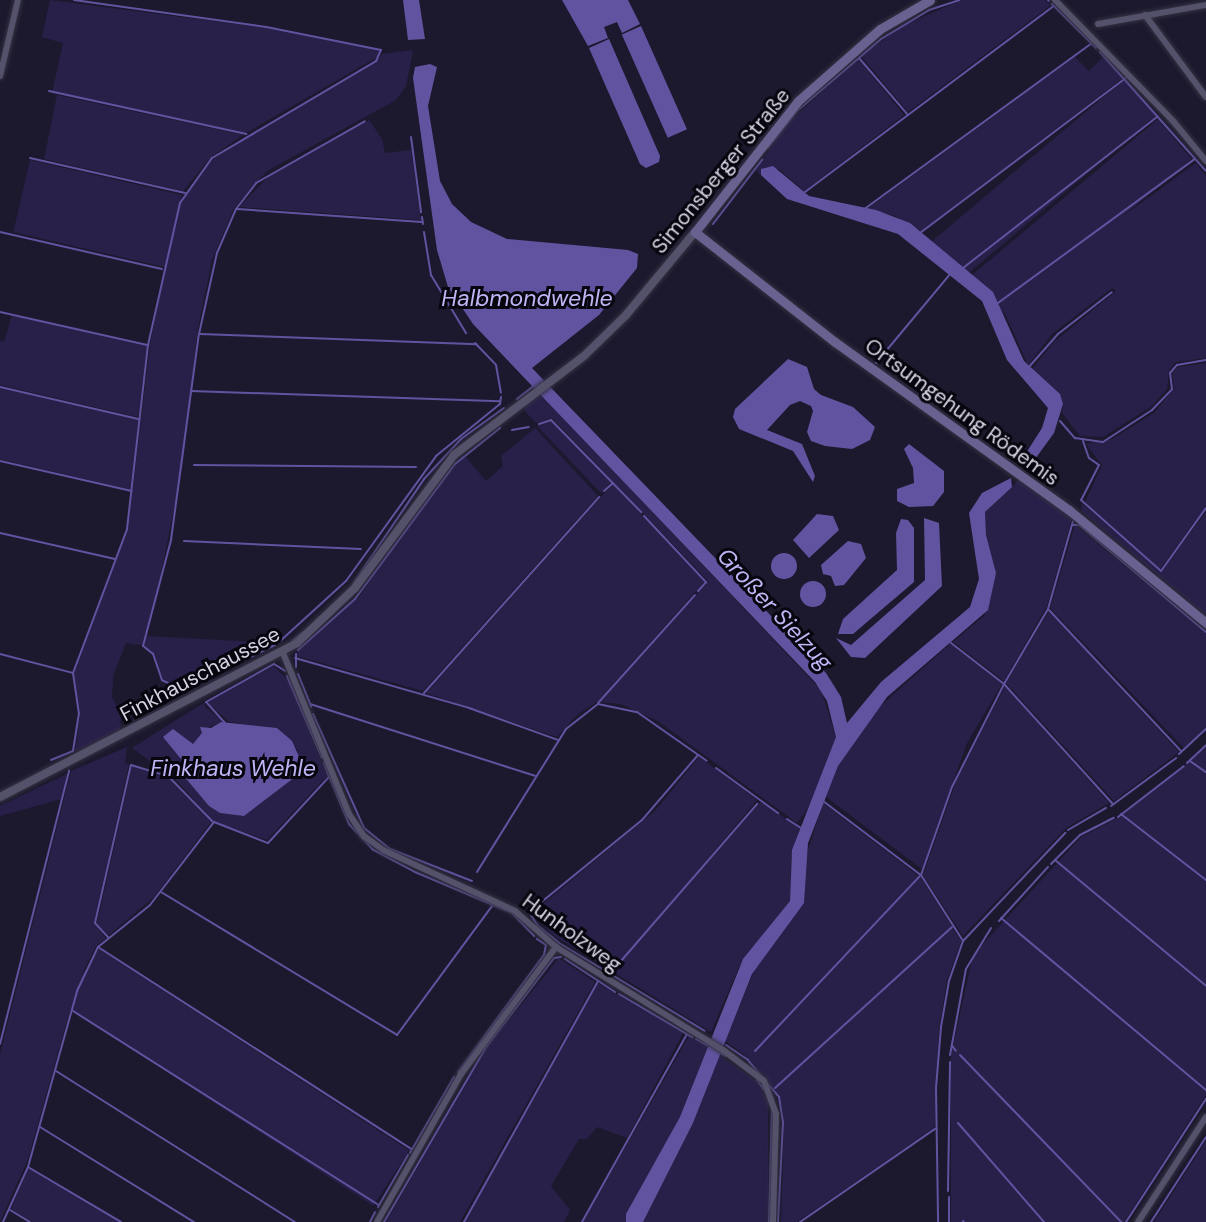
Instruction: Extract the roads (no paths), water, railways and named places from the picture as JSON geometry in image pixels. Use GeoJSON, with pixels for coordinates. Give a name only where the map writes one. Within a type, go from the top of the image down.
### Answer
{"type":"FeatureCollection","features":[{"type":"Feature","properties":{"kind":"main road","name":"Simonsberger Straße"},"geometry":{"type":"LineString","coordinates":[[695,232],[798,101],[880,29],[930,0]]}},
{"type":"Feature","properties":{"kind":"main road","name":"Ortsumgehung Rödemis"},"geometry":{"type":"LineString","coordinates":[[695,232],[835,342],[1079,517],[1206,623]]}},
{"type":"Feature","properties":{"kind":"street"},"geometry":{"type":"LineString","coordinates":[[0,76],[18,0]]}},
{"type":"Feature","properties":{"kind":"street"},"geometry":{"type":"LineString","coordinates":[[1055,0],[1174,121],[1206,161]]}},
{"type":"Feature","properties":{"kind":"street"},"geometry":{"type":"LineString","coordinates":[[1098,24],[1206,5]]}},
{"type":"Feature","properties":{"kind":"street"},"geometry":{"type":"LineString","coordinates":[[1145,15],[1206,97]]}},
{"type":"Feature","properties":{"kind":"street","name":"Simonsberger Straße"},"geometry":{"type":"LineString","coordinates":[[532,395],[626,315],[695,232]]}},
{"type":"Feature","properties":{"kind":"street","name":"Finkhauschaussee"},"geometry":{"type":"LineString","coordinates":[[0,797],[283,653],[355,588],[454,455],[532,395]]}},
{"type":"Feature","properties":{"kind":"street","name":"Hunholzweg"},"geometry":{"type":"LineString","coordinates":[[283,653],[349,814],[364,836],[383,850],[515,911],[556,947],[752,1070],[771,1094],[776,1114],[773,1222]]}},
{"type":"Feature","properties":{"kind":"street"},"geometry":{"type":"LineString","coordinates":[[377,1222],[454,1084],[556,947]]}},
{"type":"Feature","properties":{"kind":"street"},"geometry":{"type":"LineString","coordinates":[[1138,1222],[1206,1117]]}},
{"type":"Feature","properties":{"kind":"water"},"geometry":{"type":"Polygon","coordinates":[[[403,0],[419,0],[425,39],[408,40],[403,0]]]}},
{"type":"Feature","properties":{"kind":"water"},"geometry":{"type":"Polygon","coordinates":[[[562,0],[628,0],[640,24],[622,33],[617,22],[604,27],[608,38],[588,46],[562,0]]]}},
{"type":"Feature","properties":{"kind":"water"},"geometry":{"type":"Polygon","coordinates":[[[641,26],[687,129],[668,138],[622,35],[641,26]]]}},
{"type":"Feature","properties":{"kind":"water"},"geometry":{"type":"Polygon","coordinates":[[[609,39],[660,156],[659,162],[646,168],[640,164],[589,48],[609,39]]]}},
{"type":"Feature","properties":{"kind":"water","name":"Halbmondwehle"},"geometry":{"type":"Polygon","coordinates":[[[430,64],[437,67],[428,106],[440,181],[452,204],[471,222],[507,239],[628,250],[638,254],[637,268],[599,315],[532,368],[826,673],[841,697],[847,723],[881,682],[970,607],[979,579],[969,513],[982,493],[1011,478],[1012,487],[985,512],[986,535],[996,573],[988,610],[887,697],[838,766],[808,843],[804,903],[752,974],[693,1123],[643,1222],[626,1222],[626,1214],[680,1117],[743,959],[790,901],[792,850],[836,737],[827,701],[815,682],[473,324],[448,287],[437,250],[413,78],[415,67],[430,64]]]}},
{"type":"Feature","properties":{"kind":"water"},"geometry":{"type":"Polygon","coordinates":[[[773,166],[809,196],[876,210],[910,223],[993,292],[1024,361],[1060,394],[1063,404],[1054,433],[1030,466],[1021,466],[1021,461],[1042,428],[1048,408],[1007,360],[982,301],[898,234],[787,199],[761,175],[761,169],[773,166]]]}},
{"type":"Feature","properties":{"kind":"water"},"geometry":{"type":"Polygon","coordinates":[[[788,359],[807,367],[814,389],[821,395],[853,407],[875,427],[870,440],[852,449],[825,446],[811,441],[807,432],[813,411],[811,406],[800,401],[790,405],[767,430],[802,444],[815,476],[813,482],[793,451],[739,429],[733,417],[735,409],[788,359]]]}},
{"type":"Feature","properties":{"kind":"water"},"geometry":{"type":"Polygon","coordinates":[[[909,444],[944,471],[944,492],[933,506],[909,507],[897,501],[897,489],[914,483],[913,468],[904,449],[909,444]]]}},
{"type":"Feature","properties":{"kind":"water"},"geometry":{"type":"Polygon","coordinates":[[[817,514],[833,516],[839,530],[809,558],[793,540],[817,514]]]}},
{"type":"Feature","properties":{"kind":"water"},"geometry":{"type":"Polygon","coordinates":[[[924,518],[939,523],[942,586],[865,658],[851,657],[836,638],[851,645],[925,580],[924,518]]]}},
{"type":"Feature","properties":{"kind":"water"},"geometry":{"type":"Polygon","coordinates":[[[901,519],[908,520],[914,528],[914,582],[853,634],[838,634],[843,619],[897,570],[896,533],[901,519]]]}},
{"type":"Feature","properties":{"kind":"water"},"geometry":{"type":"Polygon","coordinates":[[[848,541],[861,544],[866,558],[844,585],[835,586],[831,576],[823,574],[821,565],[848,541]]]}},
{"type":"Feature","properties":{"kind":"water"},"geometry":{"type":"Polygon","coordinates":[[[784,553],[793,557],[797,566],[793,575],[784,579],[775,575],[771,566],[775,557],[784,553]]]}},
{"type":"Feature","properties":{"kind":"water"},"geometry":{"type":"Polygon","coordinates":[[[813,581],[822,585],[826,594],[822,603],[813,607],[804,603],[800,594],[804,585],[813,581]]]}},
{"type":"Feature","properties":{"kind":"water","name":"Finkhaus Wehle"},"geometry":{"type":"Polygon","coordinates":[[[221,722],[277,728],[292,741],[301,761],[295,777],[244,816],[220,813],[209,806],[183,775],[181,759],[163,737],[173,729],[193,744],[202,733],[200,727],[211,728],[221,722]]]}},
{"type":"Feature","properties":{"kind":"waterway"},"geometry":{"type":"LineString","coordinates":[[51,760],[73,751],[79,714],[73,673],[127,529],[148,345],[180,203],[212,158],[376,61],[381,50],[266,27],[74,0]]}},
{"type":"Feature","properties":{"kind":"waterway"},"geometry":{"type":"LineString","coordinates":[[768,148],[797,111],[881,39],[929,10],[959,0]]}},
{"type":"Feature","properties":{"kind":"waterway"},"geometry":{"type":"LineString","coordinates":[[1052,4],[1096,48]]}},
{"type":"Feature","properties":{"kind":"waterway"},"geometry":{"type":"LineString","coordinates":[[805,192],[1054,6]]}},
{"type":"Feature","properties":{"kind":"waterway"},"geometry":{"type":"LineString","coordinates":[[863,210],[1092,43]]}},
{"type":"Feature","properties":{"kind":"waterway"},"geometry":{"type":"LineString","coordinates":[[1100,52],[1206,171]]}},
{"type":"Feature","properties":{"kind":"waterway"},"geometry":{"type":"LineString","coordinates":[[859,58],[908,115]]}},
{"type":"Feature","properties":{"kind":"waterway"},"geometry":{"type":"LineString","coordinates":[[920,233],[1126,78]]}},
{"type":"Feature","properties":{"kind":"waterway"},"geometry":{"type":"LineString","coordinates":[[49,91],[246,134]]}},
{"type":"Feature","properties":{"kind":"waterway"},"geometry":{"type":"LineString","coordinates":[[963,268],[1158,116]]}},
{"type":"Feature","properties":{"kind":"waterway"},"geometry":{"type":"LineString","coordinates":[[275,645],[184,690],[162,680],[153,654],[143,646],[171,540],[199,334],[217,253],[236,209],[256,183],[365,121]]}},
{"type":"Feature","properties":{"kind":"waterway"},"geometry":{"type":"LineString","coordinates":[[411,137],[421,212]]}},
{"type":"Feature","properties":{"kind":"waterway"},"geometry":{"type":"LineString","coordinates":[[30,158],[185,193]]}},
{"type":"Feature","properties":{"kind":"waterway"},"geometry":{"type":"LineString","coordinates":[[998,303],[1195,159]]}},
{"type":"Feature","properties":{"kind":"waterway"},"geometry":{"type":"LineString","coordinates":[[713,224],[762,160]]}},
{"type":"Feature","properties":{"kind":"waterway"},"geometry":{"type":"LineString","coordinates":[[237,209],[422,222]]}},
{"type":"Feature","properties":{"kind":"waterway"},"geometry":{"type":"LineString","coordinates":[[422,217],[423,224]]}},
{"type":"Feature","properties":{"kind":"waterway"},"geometry":{"type":"LineString","coordinates":[[0,232],[162,269]]}},
{"type":"Feature","properties":{"kind":"waterway","name":"Halbmondwehle"},"geometry":{"type":"LineString","coordinates":[[424,232],[431,275],[466,333]]}},
{"type":"Feature","properties":{"kind":"waterway"},"geometry":{"type":"LineString","coordinates":[[876,363],[951,273]]}},
{"type":"Feature","properties":{"kind":"waterway"},"geometry":{"type":"LineString","coordinates":[[1028,368],[1058,334],[1112,292]]}},
{"type":"Feature","properties":{"kind":"waterway"},"geometry":{"type":"LineString","coordinates":[[0,312],[148,345]]}},
{"type":"Feature","properties":{"kind":"waterway"},"geometry":{"type":"LineString","coordinates":[[200,334],[477,344]]}},
{"type":"Feature","properties":{"kind":"waterway"},"geometry":{"type":"LineString","coordinates":[[475,343],[496,365],[501,393]]}},
{"type":"Feature","properties":{"kind":"waterway"},"geometry":{"type":"LineString","coordinates":[[1060,421],[1075,438],[1103,442],[1152,410],[1172,389],[1170,373],[1177,365],[1206,360]]}},
{"type":"Feature","properties":{"kind":"waterway"},"geometry":{"type":"LineString","coordinates":[[517,399],[535,385]]}},
{"type":"Feature","properties":{"kind":"waterway"},"geometry":{"type":"LineString","coordinates":[[0,387],[139,419]]}},
{"type":"Feature","properties":{"kind":"waterway"},"geometry":{"type":"LineString","coordinates":[[191,391],[500,401]]}},
{"type":"Feature","properties":{"kind":"waterway"},"geometry":{"type":"LineString","coordinates":[[278,643],[346,581],[436,456],[500,404],[501,397]]}},
{"type":"Feature","properties":{"kind":"waterway"},"geometry":{"type":"LineString","coordinates":[[353,584],[424,479],[461,439],[504,408]]}},
{"type":"Feature","properties":{"kind":"waterway"},"geometry":{"type":"LineString","coordinates":[[551,420],[641,512]]}},
{"type":"Feature","properties":{"kind":"waterway"},"geometry":{"type":"LineString","coordinates":[[539,424],[551,420]]}},
{"type":"Feature","properties":{"kind":"waterway"},"geometry":{"type":"LineString","coordinates":[[512,430],[529,427]]}},
{"type":"Feature","properties":{"kind":"waterway"},"geometry":{"type":"LineString","coordinates":[[298,650],[355,599],[455,464],[500,428]]}},
{"type":"Feature","properties":{"kind":"waterway"},"geometry":{"type":"LineString","coordinates":[[1083,441],[1089,458],[1099,465],[1081,500],[1161,571],[1206,508]]}},
{"type":"Feature","properties":{"kind":"waterway"},"geometry":{"type":"LineString","coordinates":[[0,461],[132,491]]}},
{"type":"Feature","properties":{"kind":"waterway"},"geometry":{"type":"LineString","coordinates":[[194,465],[416,467]]}},
{"type":"Feature","properties":{"kind":"waterway"},"geometry":{"type":"LineString","coordinates":[[604,491],[613,483]]}},
{"type":"Feature","properties":{"kind":"waterway"},"geometry":{"type":"LineString","coordinates":[[424,693],[599,497]]}},
{"type":"Feature","properties":{"kind":"waterway"},"geometry":{"type":"LineString","coordinates":[[644,516],[706,582]]}},
{"type":"Feature","properties":{"kind":"waterway"},"geometry":{"type":"LineString","coordinates":[[951,643],[1004,684],[1048,609],[1073,521]]}},
{"type":"Feature","properties":{"kind":"waterway"},"geometry":{"type":"LineString","coordinates":[[1072,525],[1079,525],[1206,632]]}},
{"type":"Feature","properties":{"kind":"waterway"},"geometry":{"type":"LineString","coordinates":[[0,533],[115,559]]}},
{"type":"Feature","properties":{"kind":"waterway"},"geometry":{"type":"LineString","coordinates":[[184,541],[361,549]]}},
{"type":"Feature","properties":{"kind":"waterway"},"geometry":{"type":"LineString","coordinates":[[698,591],[706,582]]}},
{"type":"Feature","properties":{"kind":"waterway"},"geometry":{"type":"LineString","coordinates":[[598,703],[695,595]]}},
{"type":"Feature","properties":{"kind":"waterway"},"geometry":{"type":"LineString","coordinates":[[1049,610],[1181,751]]}},
{"type":"Feature","properties":{"kind":"waterway"},"geometry":{"type":"LineString","coordinates":[[292,641],[303,632]]}},
{"type":"Feature","properties":{"kind":"waterway"},"geometry":{"type":"LineString","coordinates":[[0,654],[73,673]]}},
{"type":"Feature","properties":{"kind":"waterway"},"geometry":{"type":"LineString","coordinates":[[296,654],[296,667]]}},
{"type":"Feature","properties":{"kind":"waterway"},"geometry":{"type":"LineString","coordinates":[[295,658],[469,708],[558,740]]}},
{"type":"Feature","properties":{"kind":"waterway"},"geometry":{"type":"LineString","coordinates":[[225,723],[206,702],[274,664],[285,671]]}},
{"type":"Feature","properties":{"kind":"waterway"},"geometry":{"type":"LineString","coordinates":[[298,674],[311,707]]}},
{"type":"Feature","properties":{"kind":"waterway"},"geometry":{"type":"LineString","coordinates":[[287,676],[322,758]]}},
{"type":"Feature","properties":{"kind":"waterway"},"geometry":{"type":"LineString","coordinates":[[755,1051],[921,875],[952,787],[1004,684],[1113,804]]}},
{"type":"Feature","properties":{"kind":"waterway"},"geometry":{"type":"LineString","coordinates":[[310,704],[535,776]]}},
{"type":"Feature","properties":{"kind":"waterway"},"geometry":{"type":"LineString","coordinates":[[477,872],[566,729],[598,704],[637,712],[707,761]]}},
{"type":"Feature","properties":{"kind":"waterway"},"geometry":{"type":"LineString","coordinates":[[313,714],[364,828],[390,849],[472,881]]}},
{"type":"Feature","properties":{"kind":"waterway"},"geometry":{"type":"LineString","coordinates":[[1179,754],[1206,729]]}},
{"type":"Feature","properties":{"kind":"waterway"},"geometry":{"type":"LineString","coordinates":[[1187,763],[1206,745]]}},
{"type":"Feature","properties":{"kind":"waterway"},"geometry":{"type":"LineString","coordinates":[[698,755],[642,820],[529,912],[537,925],[559,943],[705,1031]]}},
{"type":"Feature","properties":{"kind":"waterway"},"geometry":{"type":"LineString","coordinates":[[1111,806],[1176,758]]}},
{"type":"Feature","properties":{"kind":"waterway"},"geometry":{"type":"LineString","coordinates":[[1190,761],[1206,772]]}},
{"type":"Feature","properties":{"kind":"waterway"},"geometry":{"type":"LineString","coordinates":[[3,1222],[28,1167],[77,991],[98,947],[150,905],[214,822],[268,843],[329,777],[324,763]]}},
{"type":"Feature","properties":{"kind":"waterway"},"geometry":{"type":"LineString","coordinates":[[108,937],[95,923],[131,765],[168,776],[213,822]]}},
{"type":"Feature","properties":{"kind":"waterway"},"geometry":{"type":"LineString","coordinates":[[1118,817],[1184,766]]}},
{"type":"Feature","properties":{"kind":"waterway"},"geometry":{"type":"LineString","coordinates":[[716,768],[778,813]]}},
{"type":"Feature","properties":{"kind":"waterway"},"geometry":{"type":"LineString","coordinates":[[0,1044],[69,771]]}},
{"type":"Feature","properties":{"kind":"waterway"},"geometry":{"type":"LineString","coordinates":[[330,778],[349,824],[372,849],[415,872],[512,913],[534,936]]}},
{"type":"Feature","properties":{"kind":"waterway"},"geometry":{"type":"LineString","coordinates":[[823,801],[921,875],[963,941],[949,981],[941,1027],[936,1088],[938,1222]]}},
{"type":"Feature","properties":{"kind":"waterway"},"geometry":{"type":"LineString","coordinates":[[621,961],[757,804]]}},
{"type":"Feature","properties":{"kind":"waterway"},"geometry":{"type":"LineString","coordinates":[[1068,830],[1106,808]]}},
{"type":"Feature","properties":{"kind":"waterway"},"geometry":{"type":"LineString","coordinates":[[1121,814],[1206,880]]}},
{"type":"Feature","properties":{"kind":"waterway"},"geometry":{"type":"LineString","coordinates":[[1051,864],[1080,835],[1114,818]]}},
{"type":"Feature","properties":{"kind":"waterway"},"geometry":{"type":"LineString","coordinates":[[787,819],[801,828]]}},
{"type":"Feature","properties":{"kind":"waterway"},"geometry":{"type":"LineString","coordinates":[[963,941],[1065,833]]}},
{"type":"Feature","properties":{"kind":"waterway"},"geometry":{"type":"LineString","coordinates":[[1055,860],[1206,986]]}},
{"type":"Feature","properties":{"kind":"waterway"},"geometry":{"type":"LineString","coordinates":[[999,921],[1048,867]]}},
{"type":"Feature","properties":{"kind":"waterway"},"geometry":{"type":"LineString","coordinates":[[161,892],[397,1035],[492,906]]}},
{"type":"Feature","properties":{"kind":"waterway"},"geometry":{"type":"LineString","coordinates":[[1001,918],[1206,1090]]}},
{"type":"Feature","properties":{"kind":"waterway"},"geometry":{"type":"LineString","coordinates":[[775,1088],[952,927]]}},
{"type":"Feature","properties":{"kind":"waterway"},"geometry":{"type":"LineString","coordinates":[[950,1055],[966,969],[991,928]]}},
{"type":"Feature","properties":{"kind":"waterway"},"geometry":{"type":"LineString","coordinates":[[458,1072],[544,955],[546,945],[537,939]]}},
{"type":"Feature","properties":{"kind":"waterway"},"geometry":{"type":"LineString","coordinates":[[98,947],[411,1149]]}},
{"type":"Feature","properties":{"kind":"waterway"},"geometry":{"type":"LineString","coordinates":[[384,1222],[487,1046],[554,958],[561,957]]}},
{"type":"Feature","properties":{"kind":"waterway"},"geometry":{"type":"LineString","coordinates":[[565,959],[615,992]]}},
{"type":"Feature","properties":{"kind":"waterway"},"geometry":{"type":"LineString","coordinates":[[464,1222],[598,981]]}},
{"type":"Feature","properties":{"kind":"waterway"},"geometry":{"type":"LineString","coordinates":[[619,994],[692,1037]]}},
{"type":"Feature","properties":{"kind":"waterway"},"geometry":{"type":"LineString","coordinates":[[73,1011],[379,1205]]}},
{"type":"Feature","properties":{"kind":"waterway"},"geometry":{"type":"LineString","coordinates":[[582,1222],[687,1034]]}},
{"type":"Feature","properties":{"kind":"waterway"},"geometry":{"type":"LineString","coordinates":[[696,1039],[707,1045]]}},
{"type":"Feature","properties":{"kind":"waterway"},"geometry":{"type":"LineString","coordinates":[[726,1045],[747,1059],[779,1097],[783,1122],[778,1222]]}},
{"type":"Feature","properties":{"kind":"waterway"},"geometry":{"type":"LineString","coordinates":[[952,1046],[956,1051]]}},
{"type":"Feature","properties":{"kind":"waterway"},"geometry":{"type":"LineString","coordinates":[[718,1052],[725,1056]]}},
{"type":"Feature","properties":{"kind":"waterway"},"geometry":{"type":"LineString","coordinates":[[960,1055],[1121,1222]]}},
{"type":"Feature","properties":{"kind":"waterway"},"geometry":{"type":"LineString","coordinates":[[948,1191],[950,1062]]}},
{"type":"Feature","properties":{"kind":"waterway"},"geometry":{"type":"LineString","coordinates":[[56,1071],[295,1222]]}},
{"type":"Feature","properties":{"kind":"waterway"},"geometry":{"type":"LineString","coordinates":[[410,1153],[454,1077]]}},
{"type":"Feature","properties":{"kind":"waterway"},"geometry":{"type":"LineString","coordinates":[[757,1080],[764,1090]]}},
{"type":"Feature","properties":{"kind":"waterway"},"geometry":{"type":"LineString","coordinates":[[1126,1222],[1206,1099]]}},
{"type":"Feature","properties":{"kind":"waterway"},"geometry":{"type":"LineString","coordinates":[[769,1222],[772,1111]]}},
{"type":"Feature","properties":{"kind":"waterway"},"geometry":{"type":"LineString","coordinates":[[958,1123],[1044,1222]]}},
{"type":"Feature","properties":{"kind":"waterway"},"geometry":{"type":"LineString","coordinates":[[40,1127],[194,1222]]}},
{"type":"Feature","properties":{"kind":"waterway"},"geometry":{"type":"LineString","coordinates":[[800,1222],[935,1129]]}},
{"type":"Feature","properties":{"kind":"waterway"},"geometry":{"type":"LineString","coordinates":[[1151,1222],[1206,1137]]}},
{"type":"Feature","properties":{"kind":"waterway"},"geometry":{"type":"LineString","coordinates":[[378,1207],[408,1155]]}},
{"type":"Feature","properties":{"kind":"waterway"},"geometry":{"type":"LineString","coordinates":[[28,1167],[121,1222]]}},
{"type":"Feature","properties":{"kind":"waterway"},"geometry":{"type":"LineString","coordinates":[[949,1197],[949,1222]]}},
{"type":"Feature","properties":{"kind":"waterway"},"geometry":{"type":"LineString","coordinates":[[10,1210],[30,1222]]}},
{"type":"Feature","properties":{"kind":"waterway"},"geometry":{"type":"LineString","coordinates":[[370,1222],[375,1212]]}},
{"type":"Feature","properties":{"kind":"water label","name":"Großer Sielzug"},"geometry":{"type":"Point","coordinates":[775,609]}}]}
